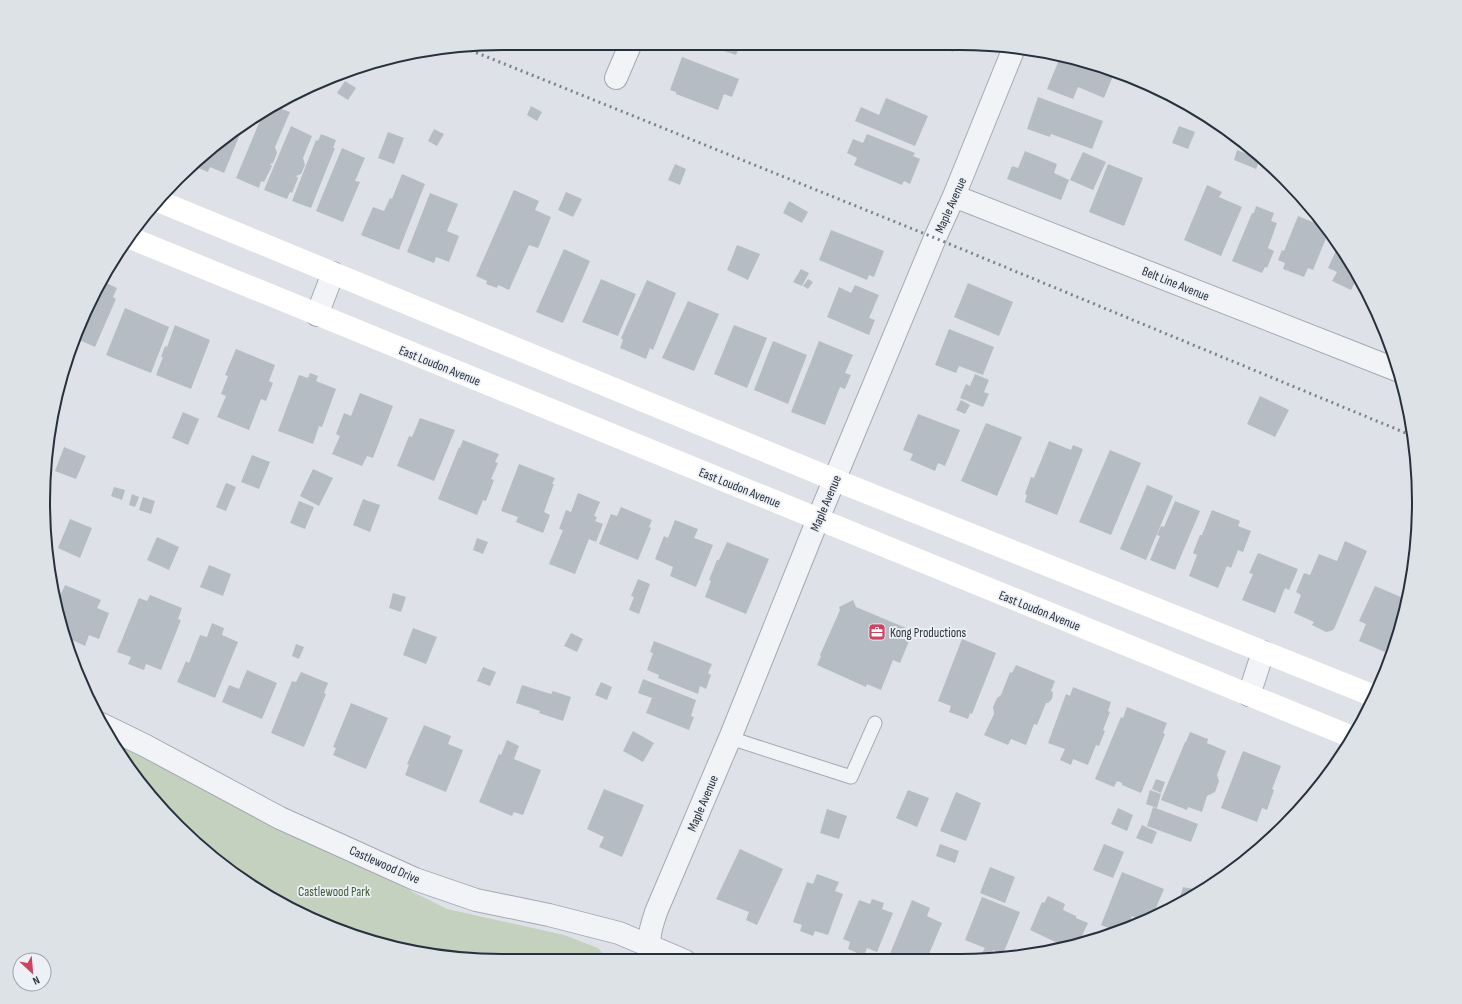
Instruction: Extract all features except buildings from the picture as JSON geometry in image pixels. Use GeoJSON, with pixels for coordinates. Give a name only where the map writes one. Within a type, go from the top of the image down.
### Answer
{"type":"FeatureCollection","features":[{"type":"Feature","properties":{"kind":"main road"},"geometry":{"type":"LineString","coordinates":[[163,203],[835,480],[1369,694]]}},
{"type":"Feature","properties":{"kind":"main road","name":"East Loudon Avenue"},"geometry":{"type":"LineString","coordinates":[[134,240],[1347,735]]}},
{"type":"Feature","properties":{"kind":"street"},"geometry":{"type":"LineString","coordinates":[[616,78],[628,50]]}},
{"type":"Feature","properties":{"kind":"street","name":"Maple Avenue"},"geometry":{"type":"LineString","coordinates":[[651,954],[649,932],[656,912],[730,738],[818,519],[935,238],[954,196],[1012,53]]}},
{"type":"Feature","properties":{"kind":"street","name":"Belt Line Avenue"},"geometry":{"type":"LineString","coordinates":[[954,196],[1391,368]]}},
{"type":"Feature","properties":{"kind":"street"},"geometry":{"type":"LineString","coordinates":[[317,315],[333,273]]}},
{"type":"Feature","properties":{"kind":"street"},"geometry":{"type":"LineString","coordinates":[[1249,695],[1263,652]]}},
{"type":"Feature","properties":{"kind":"street","name":"Castlewood Drive"},"geometry":{"type":"LineString","coordinates":[[112,729],[280,818],[415,879],[476,900],[549,915],[619,933],[651,954]]}},
{"type":"Feature","properties":{"kind":"lane"},"geometry":{"type":"LineString","coordinates":[[730,738],[851,777],[875,723]]}},
{"type":"Feature","properties":{"kind":"green space","name":"Castlewood Park"},"geometry":{"type":"Polygon","coordinates":[[[122,746],[447,909],[564,935],[598,948],[604,954],[502,954],[443,950],[385,939],[329,920],[276,893],[251,878],[204,842],[182,822],[162,800],[143,777],[122,746]]]}},
{"type":"Feature","properties":{"kind":"railway"},"geometry":{"type":"LineString","coordinates":[[472,51],[935,238],[1406,433]]}},
{"type":"Feature","properties":{"kind":"place","name":"Kong Productions"},"geometry":{"type":"Point","coordinates":[877,632]}}]}
